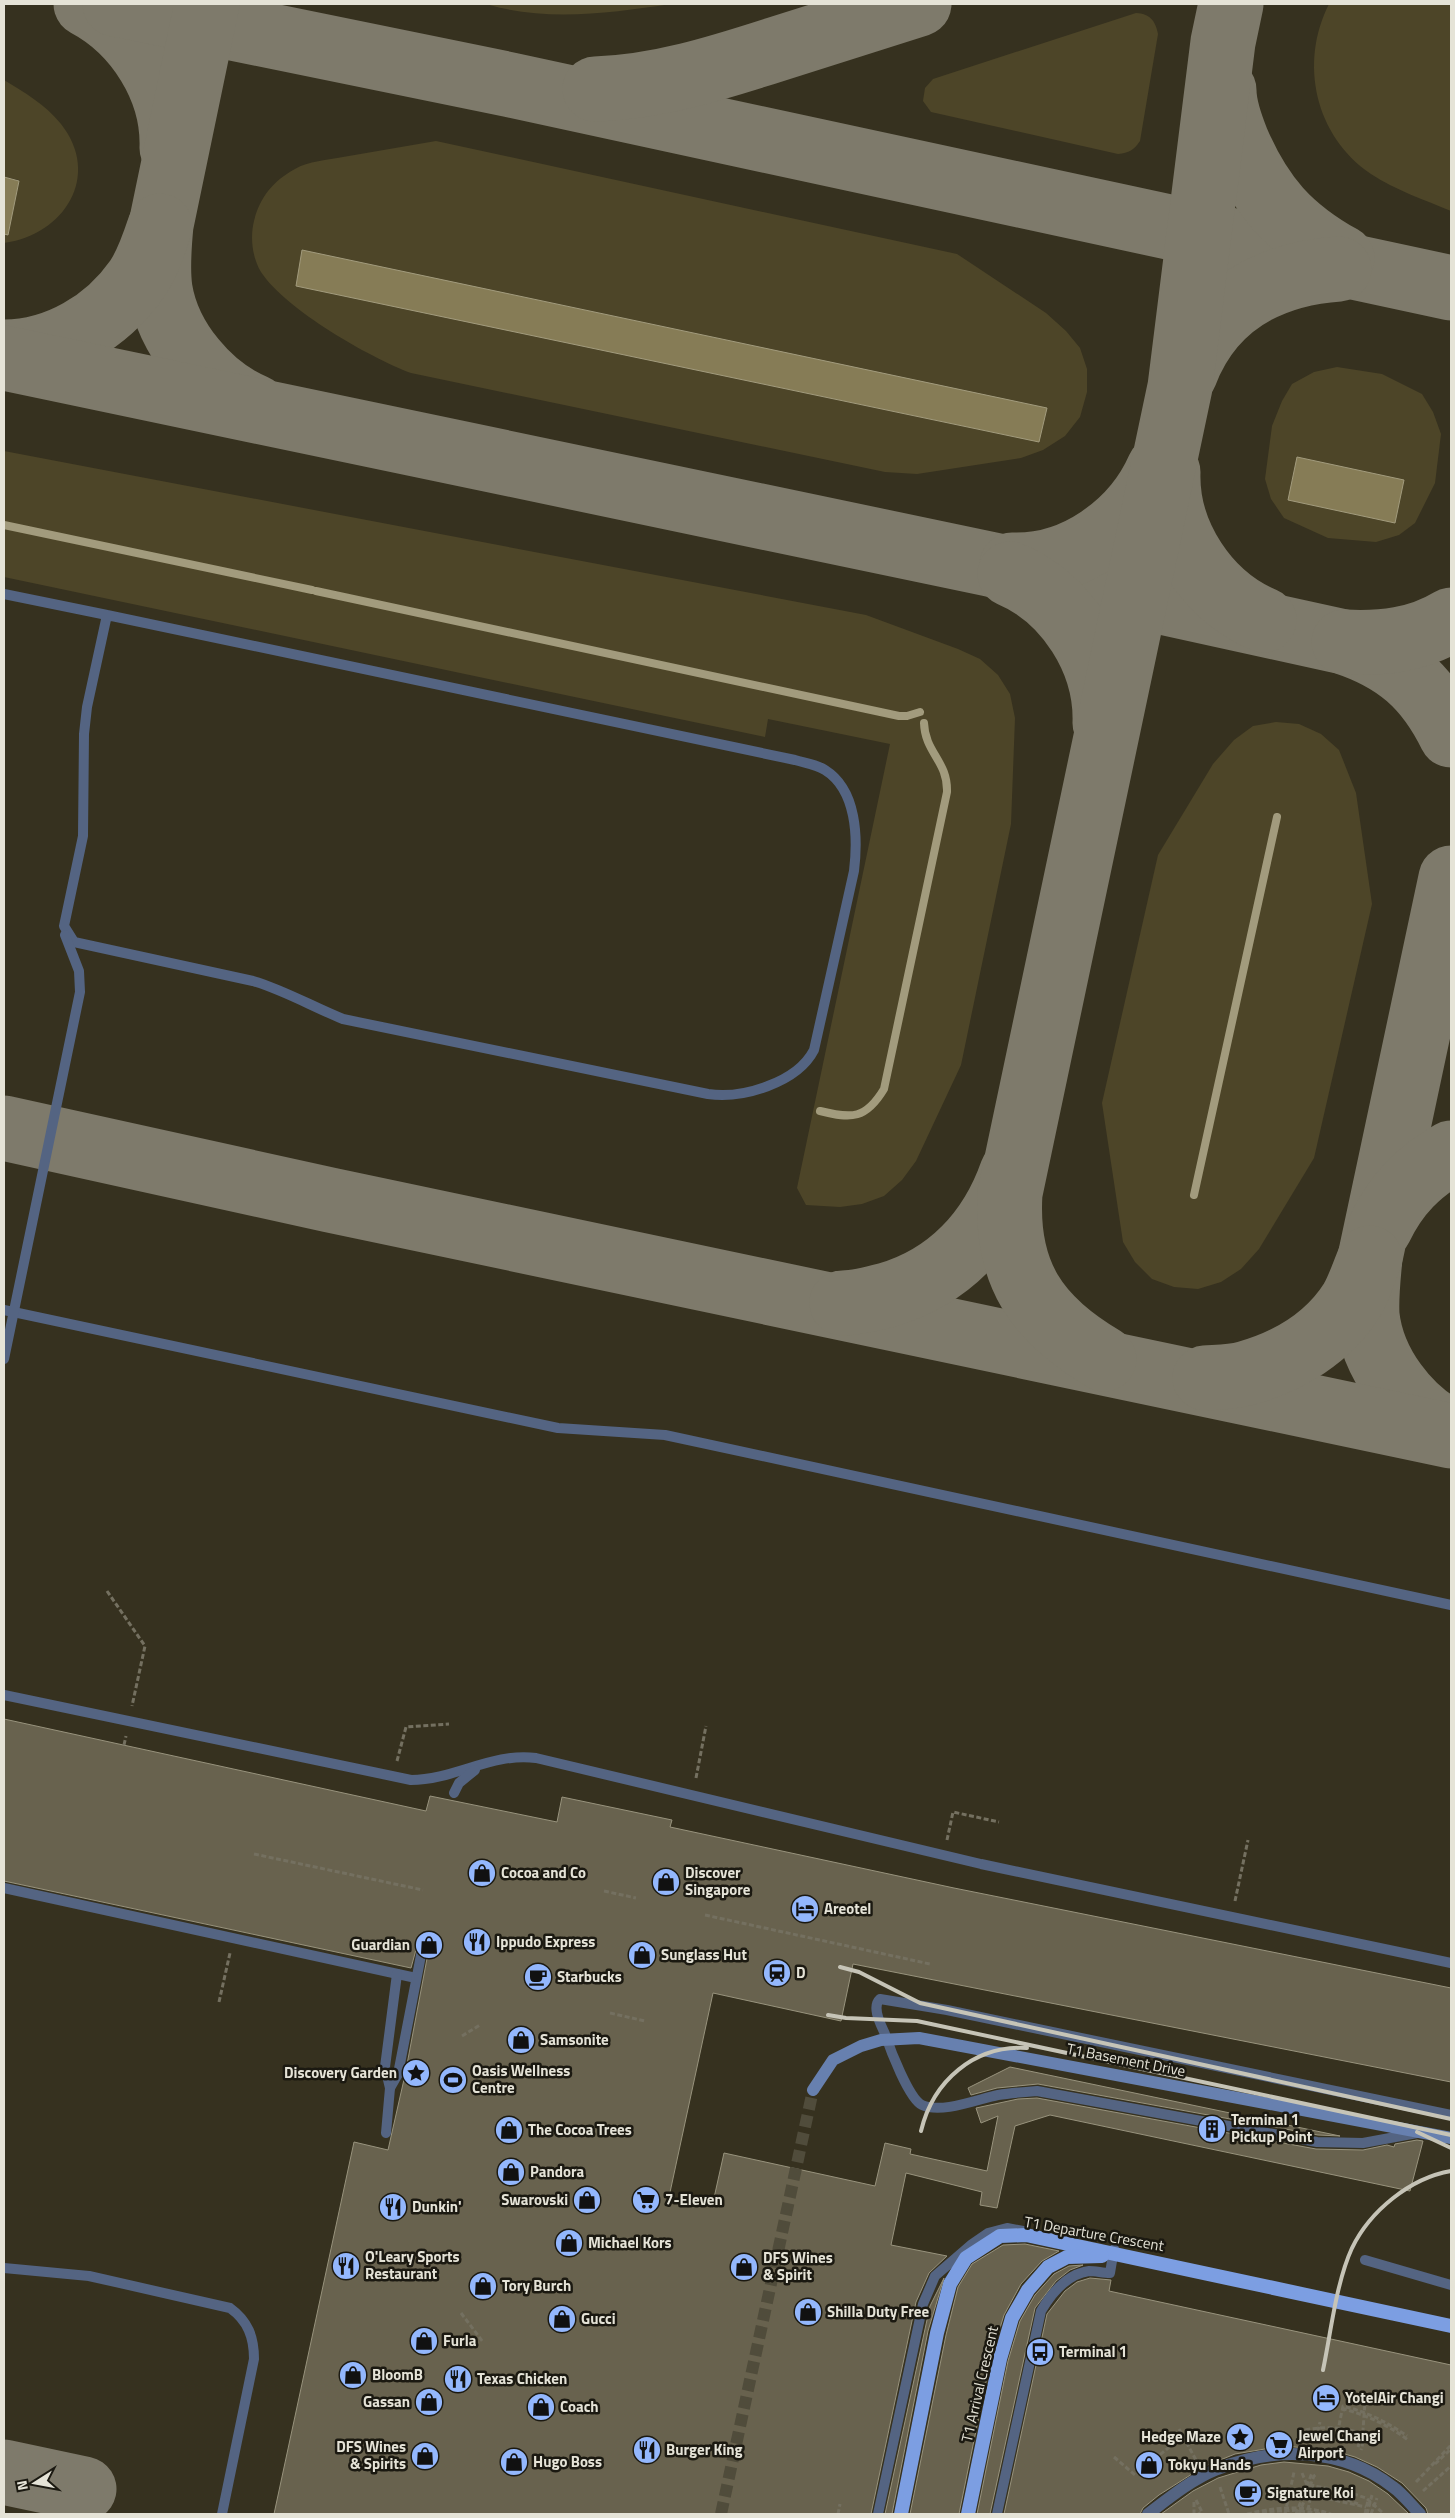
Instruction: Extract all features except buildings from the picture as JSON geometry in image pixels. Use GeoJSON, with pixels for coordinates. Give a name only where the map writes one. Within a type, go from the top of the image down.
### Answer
{"type":"FeatureCollection","features":[{"type":"Feature","properties":{"kind":"highway","name":"T1 Departure Crescent"},"geometry":{"type":"LineString","coordinates":[[901,2514],[937,2333],[950,2284],[966,2258],[1000,2236],[1026,2235],[1451,2326]]}},
{"type":"Feature","properties":{"kind":"highway","name":"T1 Arrival Crescent"},"geometry":{"type":"LineString","coordinates":[[968,2514],[1000,2359],[1012,2318],[1028,2290],[1048,2267],[1067,2257],[1130,2256]]}},
{"type":"Feature","properties":{"kind":"main road","name":"T1 Basement Drive"},"geometry":{"type":"LineString","coordinates":[[813,2090],[833,2060],[861,2046],[881,2040],[919,2038],[1451,2138]]}},
{"type":"Feature","properties":{"kind":"street"},"geometry":{"type":"LineString","coordinates":[[1148,2514],[1185,2487],[1214,2470],[1274,2453],[1307,2454],[1334,2458],[1370,2471],[1394,2487],[1420,2514]]}},
{"type":"Feature","properties":{"kind":"lane"},"geometry":{"type":"LineString","coordinates":[[4,594],[795,760],[826,771],[837,781],[846,797],[856,828],[857,848],[854,871],[814,1050],[808,1061],[788,1077],[741,1094],[724,1096],[708,1094],[343,1020],[276,988],[253,981],[80,944],[70,939],[64,926]]}},
{"type":"Feature","properties":{"kind":"lane"},"geometry":{"type":"LineString","coordinates":[[4,1358],[9,1311],[80,992],[79,971],[67,944],[64,926],[83,836],[84,734],[87,707],[107,615]]}},
{"type":"Feature","properties":{"kind":"lane"},"geometry":{"type":"LineString","coordinates":[[9,1311],[558,1428],[664,1435],[1451,1605]]}},
{"type":"Feature","properties":{"kind":"lane"},"geometry":{"type":"LineString","coordinates":[[4,1695],[411,1780],[435,1778],[512,1756],[536,1758],[981,1864],[1451,1962]]}},
{"type":"Feature","properties":{"kind":"lane"},"geometry":{"type":"LineString","coordinates":[[454,1793],[460,1783],[470,1773],[487,1764]]}},
{"type":"Feature","properties":{"kind":"lane"},"geometry":{"type":"LineString","coordinates":[[4,1888],[416,1978]]}},
{"type":"Feature","properties":{"kind":"lane"},"geometry":{"type":"LineString","coordinates":[[390,2088],[398,2074],[422,1950]]}},
{"type":"Feature","properties":{"kind":"lane"},"geometry":{"type":"LineString","coordinates":[[386,2133],[390,2088],[385,2067],[397,1974]]}},
{"type":"Feature","properties":{"kind":"lane"},"geometry":{"type":"LineString","coordinates":[[1423,2132],[1363,2143],[1317,2142],[1036,2091],[999,2095],[954,2106],[934,2107],[922,2105],[913,2096],[890,2049],[876,2004],[880,1999],[947,2010],[1451,2115]]}},
{"type":"Feature","properties":{"kind":"lane"},"geometry":{"type":"LineString","coordinates":[[878,2514],[923,2304],[935,2276],[972,2244],[988,2233],[1007,2228],[1114,2248],[1110,2273],[1089,2271],[1069,2280],[1052,2293],[1041,2311],[997,2514]]}},
{"type":"Feature","properties":{"kind":"lane"},"geometry":{"type":"LineString","coordinates":[[1365,2260],[1451,2285]]}},
{"type":"Feature","properties":{"kind":"lane"},"geometry":{"type":"LineString","coordinates":[[4,2268],[89,2276],[223,2306],[230,2308],[242,2317],[254,2344],[254,2359],[222,2514]]}},
{"type":"Feature","properties":{"kind":"path"},"geometry":{"type":"LineString","coordinates":[[107,1591],[145,1646],[131,1709]]}},
{"type":"Feature","properties":{"kind":"path"},"geometry":{"type":"LineString","coordinates":[[397,1763],[406,1727],[449,1724]]}},
{"type":"Feature","properties":{"kind":"path"},"geometry":{"type":"LineString","coordinates":[[696,1781],[706,1726]]}},
{"type":"Feature","properties":{"kind":"path"},"geometry":{"type":"LineString","coordinates":[[124,1745],[128,1727]]}},
{"type":"Feature","properties":{"kind":"path"},"geometry":{"type":"LineString","coordinates":[[946,1847],[953,1812],[999,1822]]}},
{"type":"Feature","properties":{"kind":"path"},"geometry":{"type":"LineString","coordinates":[[1235,1902],[1248,1840]]}},
{"type":"Feature","properties":{"kind":"path"},"geometry":{"type":"LineString","coordinates":[[254,1854],[423,1890]]}},
{"type":"Feature","properties":{"kind":"path"},"geometry":{"type":"LineString","coordinates":[[604,1891],[636,1898]]}},
{"type":"Feature","properties":{"kind":"path"},"geometry":{"type":"LineString","coordinates":[[705,1915],[930,1964]]}},
{"type":"Feature","properties":{"kind":"path"},"geometry":{"type":"LineString","coordinates":[[219,2002],[231,1949]]}},
{"type":"Feature","properties":{"kind":"path"},"geometry":{"type":"LineString","coordinates":[[610,2014],[646,2021]]}},
{"type":"Feature","properties":{"kind":"path"},"geometry":{"type":"LineString","coordinates":[[462,2036],[480,2025]]}},
{"type":"Feature","properties":{"kind":"path"},"geometry":{"type":"LineString","coordinates":[[462,2313],[483,2342]]}},
{"type":"Feature","properties":{"kind":"path"},"geometry":{"type":"LineString","coordinates":[[1359,2450],[1366,2404]]}},
{"type":"Feature","properties":{"kind":"path"},"geometry":{"type":"LineString","coordinates":[[1334,2458],[1343,2406],[1360,2410],[1389,2423],[1408,2438]]}},
{"type":"Feature","properties":{"kind":"path"},"geometry":{"type":"LineString","coordinates":[[1179,2428],[1200,2467]]}},
{"type":"Feature","properties":{"kind":"path"},"geometry":{"type":"LineString","coordinates":[[1114,2457],[1135,2474],[1183,2436]]}},
{"type":"Feature","properties":{"kind":"path"},"geometry":{"type":"LineString","coordinates":[[1412,2490],[1416,2481],[1451,2445]]}},
{"type":"Feature","properties":{"kind":"path"},"geometry":{"type":"LineString","coordinates":[[1423,2475],[1451,2449]]}},
{"type":"Feature","properties":{"kind":"path"},"geometry":{"type":"LineString","coordinates":[[1308,2512],[1315,2464]]}},
{"type":"Feature","properties":{"kind":"path"},"geometry":{"type":"LineString","coordinates":[[1300,2466],[1306,2490],[1321,2498],[1370,2511]]}},
{"type":"Feature","properties":{"kind":"path"},"geometry":{"type":"LineString","coordinates":[[1288,2469],[1316,2468],[1308,2512]]}},
{"type":"Feature","properties":{"kind":"path"},"geometry":{"type":"LineString","coordinates":[[1214,2470],[1229,2514]]}},
{"type":"Feature","properties":{"kind":"path"},"geometry":{"type":"LineString","coordinates":[[1297,2514],[1313,2471],[1321,2472]]}},
{"type":"Feature","properties":{"kind":"path"},"geometry":{"type":"LineString","coordinates":[[1292,2511],[1306,2490],[1323,2487],[1366,2498],[1384,2514]]}},
{"type":"Feature","properties":{"kind":"path"},"geometry":{"type":"LineString","coordinates":[[1370,2511],[1374,2489]]}},
{"type":"Feature","properties":{"kind":"path"},"geometry":{"type":"LineString","coordinates":[[1370,2511],[1374,2489]]}},
{"type":"Feature","properties":{"kind":"path"},"geometry":{"type":"LineString","coordinates":[[1374,2489],[1381,2496]]}},
{"type":"Feature","properties":{"kind":"path"},"geometry":{"type":"LineString","coordinates":[[1369,2500],[1367,2514],[1374,2489]]}},
{"type":"Feature","properties":{"kind":"path"},"geometry":{"type":"LineString","coordinates":[[1374,2489],[1384,2501]]}},
{"type":"Feature","properties":{"kind":"path"},"geometry":{"type":"LineString","coordinates":[[1190,2499],[1197,2494]]}},
{"type":"Feature","properties":{"kind":"path"},"geometry":{"type":"LineString","coordinates":[[1358,2504],[1339,2499],[1360,2509]]}},
{"type":"Feature","properties":{"kind":"path"},"geometry":{"type":"LineString","coordinates":[[838,2514],[840,2504]]}},
{"type":"Feature","properties":{"kind":"path"},"geometry":{"type":"LineString","coordinates":[[1247,2514],[1284,2507],[1309,2509],[1331,2514]]}},
{"type":"Feature","properties":{"kind":"path"},"geometry":{"type":"LineString","coordinates":[[1292,2511],[1325,2514]]}},
{"type":"Feature","properties":{"kind":"path"},"geometry":{"type":"LineString","coordinates":[[1267,2514],[1292,2511],[1325,2514]]}},
{"type":"Feature","properties":{"kind":"path"},"geometry":{"type":"LineString","coordinates":[[1267,2514],[1302,2511],[1318,2514]]}},
{"type":"Feature","properties":{"kind":"path"},"geometry":{"type":"LineString","coordinates":[[1255,2514],[1308,2512]]}},
{"type":"Feature","properties":{"kind":"shaded area"},"geometry":{"type":"Polygon","coordinates":[[[486,4],[671,4],[602,13],[555,14],[508,10],[486,4]]]}},
{"type":"Feature","properties":{"kind":"shaded area"},"geometry":{"type":"Polygon","coordinates":[[[1329,4],[1451,4],[1451,211],[1380,180],[1352,158],[1337,140],[1325,119],[1318,97],[1314,74],[1315,50],[1320,27],[1329,4]]]}},
{"type":"Feature","properties":{"kind":"shaded area"},"geometry":{"type":"Polygon","coordinates":[[[1136,13],[1148,16],[1155,25],[1158,34],[1140,141],[1128,152],[1118,154],[931,112],[923,101],[925,88],[933,79],[1136,13]]]}},
{"type":"Feature","properties":{"kind":"shaded area"},"geometry":{"type":"Polygon","coordinates":[[[4,80],[34,99],[55,117],[73,144],[78,163],[77,182],[70,200],[59,216],[44,228],[25,238],[4,243],[4,234],[8,235],[19,180],[4,177],[4,80]]]}},
{"type":"Feature","properties":{"kind":"shaded area"},"geometry":{"type":"Polygon","coordinates":[[[436,141],[957,254],[1046,313],[1066,331],[1080,348],[1087,369],[1087,392],[1080,417],[1065,436],[1043,450],[1021,458],[917,474],[885,472],[411,373],[394,366],[330,331],[289,302],[273,287],[261,272],[256,260],[252,240],[253,227],[260,204],[268,190],[280,179],[300,166],[318,161],[436,141]]]}},
{"type":"Feature","properties":{"kind":"shaded area"},"geometry":{"type":"Polygon","coordinates":[[[4,177],[19,181],[8,235],[4,234],[4,177]]]}},
{"type":"Feature","properties":{"kind":"shaded area"},"geometry":{"type":"Polygon","coordinates":[[[302,250],[1047,408],[1039,442],[296,286],[302,250]]]}},
{"type":"Feature","properties":{"kind":"shaded area"},"geometry":{"type":"Polygon","coordinates":[[[1337,367],[1382,374],[1422,394],[1433,412],[1441,434],[1435,483],[1415,523],[1399,535],[1376,542],[1328,538],[1284,518],[1271,499],[1265,479],[1272,426],[1282,401],[1292,384],[1314,372],[1337,367]]]}},
{"type":"Feature","properties":{"kind":"shaded area"},"geometry":{"type":"Polygon","coordinates":[[[4,451],[866,615],[980,659],[998,675],[1010,694],[1015,718],[1011,824],[961,1065],[916,1161],[902,1180],[884,1196],[862,1204],[840,1207],[806,1205],[797,1188],[890,744],[768,719],[765,737],[4,577],[4,451]]]}},
{"type":"Feature","properties":{"kind":"shaded area"},"geometry":{"type":"Polygon","coordinates":[[[1297,457],[1404,480],[1395,523],[1288,500],[1297,457]]]}},
{"type":"Feature","properties":{"kind":"shaded area"},"geometry":{"type":"Polygon","coordinates":[[[1276,722],[1299,724],[1321,734],[1339,750],[1356,793],[1372,904],[1314,1158],[1259,1249],[1241,1269],[1221,1282],[1198,1289],[1174,1287],[1152,1279],[1135,1262],[1123,1242],[1102,1103],[1158,855],[1213,764],[1234,740],[1253,726],[1276,722]]]}},
{"type":"Feature","properties":{"kind":"waterway"},"geometry":{"type":"LineString","coordinates":[[4,525],[312,590]]}},
{"type":"Feature","properties":{"kind":"waterway"},"geometry":{"type":"LineString","coordinates":[[316,591],[899,716],[920,712]]}},
{"type":"Feature","properties":{"kind":"waterway"},"geometry":{"type":"LineString","coordinates":[[820,1111],[841,1115],[857,1114],[871,1106],[884,1089],[947,792],[944,772],[928,742],[924,723]]}},
{"type":"Feature","properties":{"kind":"waterway"},"geometry":{"type":"LineString","coordinates":[[1194,1195],[1277,817]]}},
{"type":"Feature","properties":{"kind":"taxiway"},"geometry":{"type":"LineString","coordinates":[[86,4],[121,30],[149,64],[167,104],[172,148]]}},
{"type":"Feature","properties":{"kind":"taxiway"},"geometry":{"type":"LineString","coordinates":[[115,4],[511,85],[1451,288]]}},
{"type":"Feature","properties":{"kind":"taxiway"},"geometry":{"type":"LineString","coordinates":[[207,4],[161,225],[158,265],[159,281],[164,308],[181,343],[193,360],[222,388],[238,399],[255,407]]}},
{"type":"Feature","properties":{"kind":"taxiway"},"geometry":{"type":"LineString","coordinates":[[595,89],[642,85],[688,75],[755,56],[919,4]]}},
{"type":"Feature","properties":{"kind":"taxiway"},"geometry":{"type":"LineString","coordinates":[[1104,1359],[1080,1344],[1060,1327],[1043,1310],[1030,1291],[1020,1270],[1013,1247],[1010,1221],[1010,1193],[1180,387],[1223,42],[1231,4]]}},
{"type":"Feature","properties":{"kind":"taxiway"},"geometry":{"type":"LineString","coordinates":[[1224,90],[1230,123],[1237,141],[1246,161],[1267,195],[1292,223],[1342,258]]}},
{"type":"Feature","properties":{"kind":"taxiway"},"geometry":{"type":"LineString","coordinates":[[4,352],[24,351],[43,347],[61,340],[79,332],[111,309],[141,273],[148,260],[160,226]]}},
{"type":"Feature","properties":{"kind":"taxiway"},"geometry":{"type":"LineString","coordinates":[[1185,374],[1196,350],[1210,329],[1226,312],[1245,298],[1266,286],[1289,278],[1313,272],[1339,269]]}},
{"type":"Feature","properties":{"kind":"taxiway"},"geometry":{"type":"LineString","coordinates":[[4,358],[989,564],[1344,642],[1379,657],[1408,676],[1431,702],[1451,735]]}},
{"type":"Feature","properties":{"kind":"taxiway"},"geometry":{"type":"LineString","coordinates":[[1012,565],[1035,564],[1058,559],[1099,539],[1118,524],[1134,507],[1148,489],[1159,468]]}},
{"type":"Feature","properties":{"kind":"taxiway"},"geometry":{"type":"LineString","coordinates":[[1168,472],[1169,495],[1174,518],[1182,540],[1194,560],[1208,579],[1225,595],[1243,609],[1264,620]]}},
{"type":"Feature","properties":{"kind":"taxiway"},"geometry":{"type":"LineString","coordinates":[[1010,574],[1031,585],[1049,599],[1066,615],[1080,634],[1091,655],[1099,677],[1104,700],[1105,723]]}},
{"type":"Feature","properties":{"kind":"taxiway"},"geometry":{"type":"LineString","coordinates":[[1344,642],[1372,642],[1399,639],[1426,632],[1451,620]]}},
{"type":"Feature","properties":{"kind":"taxiway"},"geometry":{"type":"LineString","coordinates":[[1451,878],[1370,1258],[1367,1287],[1367,1315],[1370,1333],[1384,1368],[1395,1384],[1420,1412],[1451,1432]]}},
{"type":"Feature","properties":{"kind":"taxiway"},"geometry":{"type":"LineString","coordinates":[[4,1128],[330,1200],[1451,1436]]}},
{"type":"Feature","properties":{"kind":"taxiway"},"geometry":{"type":"LineString","coordinates":[[1380,1228],[1393,1204],[1410,1184],[1439,1160],[1451,1153]]}},
{"type":"Feature","properties":{"kind":"taxiway"},"geometry":{"type":"LineString","coordinates":[[842,1303],[876,1298],[909,1287],[930,1277],[948,1264],[980,1233],[1003,1194],[1012,1172]]}},
{"type":"Feature","properties":{"kind":"taxiway"},"geometry":{"type":"LineString","coordinates":[[1205,1378],[1232,1376],[1263,1368],[1292,1355],[1319,1337],[1342,1314],[1352,1300],[1370,1258]]}},
{"type":"Feature","properties":{"kind":"taxiway"},"geometry":{"type":"LineString","coordinates":[[4,2472],[84,2489]]}},
{"type":"Feature","properties":{"kind":"tunnel"},"geometry":{"type":"LineString","coordinates":[[721,2514],[813,2090]]}},
{"type":"Feature","properties":{"kind":"railway"},"geometry":{"type":"LineString","coordinates":[[840,1967],[859,1972],[920,2003],[1451,2119]]}},
{"type":"Feature","properties":{"kind":"railway"},"geometry":{"type":"LineString","coordinates":[[828,2015],[846,2018],[917,2021],[1451,2135]]}},
{"type":"Feature","properties":{"kind":"railway"},"geometry":{"type":"LineString","coordinates":[[921,2131],[935,2097],[946,2082],[959,2070],[973,2060],[990,2053],[1008,2049],[1027,2048]]}},
{"type":"Feature","properties":{"kind":"railway"},"geometry":{"type":"LineString","coordinates":[[1417,2132],[1451,2148]]}},
{"type":"Feature","properties":{"kind":"railway"},"geometry":{"type":"LineString","coordinates":[[1323,2370],[1334,2308],[1342,2276],[1346,2262],[1360,2234],[1369,2221],[1393,2198],[1421,2181],[1451,2171]]}},
{"type":"Feature","properties":{"kind":"place","name":"Cocoa and Co"},"geometry":{"type":"Point","coordinates":[482,1873]}},
{"type":"Feature","properties":{"kind":"place","name":"Discover Singapore"},"geometry":{"type":"Point","coordinates":[666,1882]}},
{"type":"Feature","properties":{"kind":"place","name":"Areotel"},"geometry":{"type":"Point","coordinates":[805,1909]}},
{"type":"Feature","properties":{"kind":"place","name":"Ippudo Express"},"geometry":{"type":"Point","coordinates":[477,1942]}},
{"type":"Feature","properties":{"kind":"place","name":"Guardian"},"geometry":{"type":"Point","coordinates":[429,1945]}},
{"type":"Feature","properties":{"kind":"place","name":"Sunglass Hut"},"geometry":{"type":"Point","coordinates":[642,1955]}},
{"type":"Feature","properties":{"kind":"place","name":"D"},"geometry":{"type":"Point","coordinates":[777,1973]}},
{"type":"Feature","properties":{"kind":"place","name":"Starbucks"},"geometry":{"type":"Point","coordinates":[538,1977]}},
{"type":"Feature","properties":{"kind":"place","name":"Samsonite"},"geometry":{"type":"Point","coordinates":[521,2040]}},
{"type":"Feature","properties":{"kind":"place","name":"Discovery Garden"},"geometry":{"type":"Point","coordinates":[416,2073]}},
{"type":"Feature","properties":{"kind":"place","name":"Oasis Wellness Centre"},"geometry":{"type":"Point","coordinates":[453,2080]}},
{"type":"Feature","properties":{"kind":"place","name":"Terminal 1 Pickup Point"},"geometry":{"type":"Point","coordinates":[1212,2129]}},
{"type":"Feature","properties":{"kind":"place","name":"The Cocoa Trees"},"geometry":{"type":"Point","coordinates":[509,2130]}},
{"type":"Feature","properties":{"kind":"place","name":"Pandora"},"geometry":{"type":"Point","coordinates":[511,2172]}},
{"type":"Feature","properties":{"kind":"place","name":"Swarovski"},"geometry":{"type":"Point","coordinates":[587,2200]}},
{"type":"Feature","properties":{"kind":"place","name":"7-Eleven"},"geometry":{"type":"Point","coordinates":[646,2200]}},
{"type":"Feature","properties":{"kind":"place","name":"Dunkin'"},"geometry":{"type":"Point","coordinates":[393,2207]}},
{"type":"Feature","properties":{"kind":"place","name":"Michael Kors"},"geometry":{"type":"Point","coordinates":[569,2243]}},
{"type":"Feature","properties":{"kind":"place","name":"O'Leary Sports Restaurant"},"geometry":{"type":"Point","coordinates":[346,2266]}},
{"type":"Feature","properties":{"kind":"place","name":"DFS Wines & Spirit"},"geometry":{"type":"Point","coordinates":[744,2267]}},
{"type":"Feature","properties":{"kind":"place","name":"Tory Burch"},"geometry":{"type":"Point","coordinates":[483,2286]}},
{"type":"Feature","properties":{"kind":"place","name":"Shilla Duty Free"},"geometry":{"type":"Point","coordinates":[808,2312]}},
{"type":"Feature","properties":{"kind":"place","name":"Gucci"},"geometry":{"type":"Point","coordinates":[562,2319]}},
{"type":"Feature","properties":{"kind":"place","name":"Furla"},"geometry":{"type":"Point","coordinates":[424,2341]}},
{"type":"Feature","properties":{"kind":"place","name":"Terminal 1"},"geometry":{"type":"Point","coordinates":[1040,2352]}},
{"type":"Feature","properties":{"kind":"place","name":"BloomB"},"geometry":{"type":"Point","coordinates":[353,2375]}},
{"type":"Feature","properties":{"kind":"place","name":"Texas Chicken"},"geometry":{"type":"Point","coordinates":[458,2379]}},
{"type":"Feature","properties":{"kind":"place","name":"YotelAir Changi"},"geometry":{"type":"Point","coordinates":[1326,2398]}},
{"type":"Feature","properties":{"kind":"place","name":"Gassan"},"geometry":{"type":"Point","coordinates":[429,2402]}},
{"type":"Feature","properties":{"kind":"place","name":"Coach"},"geometry":{"type":"Point","coordinates":[541,2407]}},
{"type":"Feature","properties":{"kind":"place","name":"Hedge Maze"},"geometry":{"type":"Point","coordinates":[1240,2437]}},
{"type":"Feature","properties":{"kind":"place","name":"Jewel Changi Airport"},"geometry":{"type":"Point","coordinates":[1279,2445]}},
{"type":"Feature","properties":{"kind":"place","name":"Burger King"},"geometry":{"type":"Point","coordinates":[647,2450]}},
{"type":"Feature","properties":{"kind":"place","name":"DFS Wines & Spirits"},"geometry":{"type":"Point","coordinates":[425,2456]}},
{"type":"Feature","properties":{"kind":"place","name":"Hugo Boss"},"geometry":{"type":"Point","coordinates":[514,2462]}},
{"type":"Feature","properties":{"kind":"place","name":"Tokyu Hands"},"geometry":{"type":"Point","coordinates":[1149,2465]}},
{"type":"Feature","properties":{"kind":"place","name":"Signature Koi"},"geometry":{"type":"Point","coordinates":[1248,2493]}}]}
